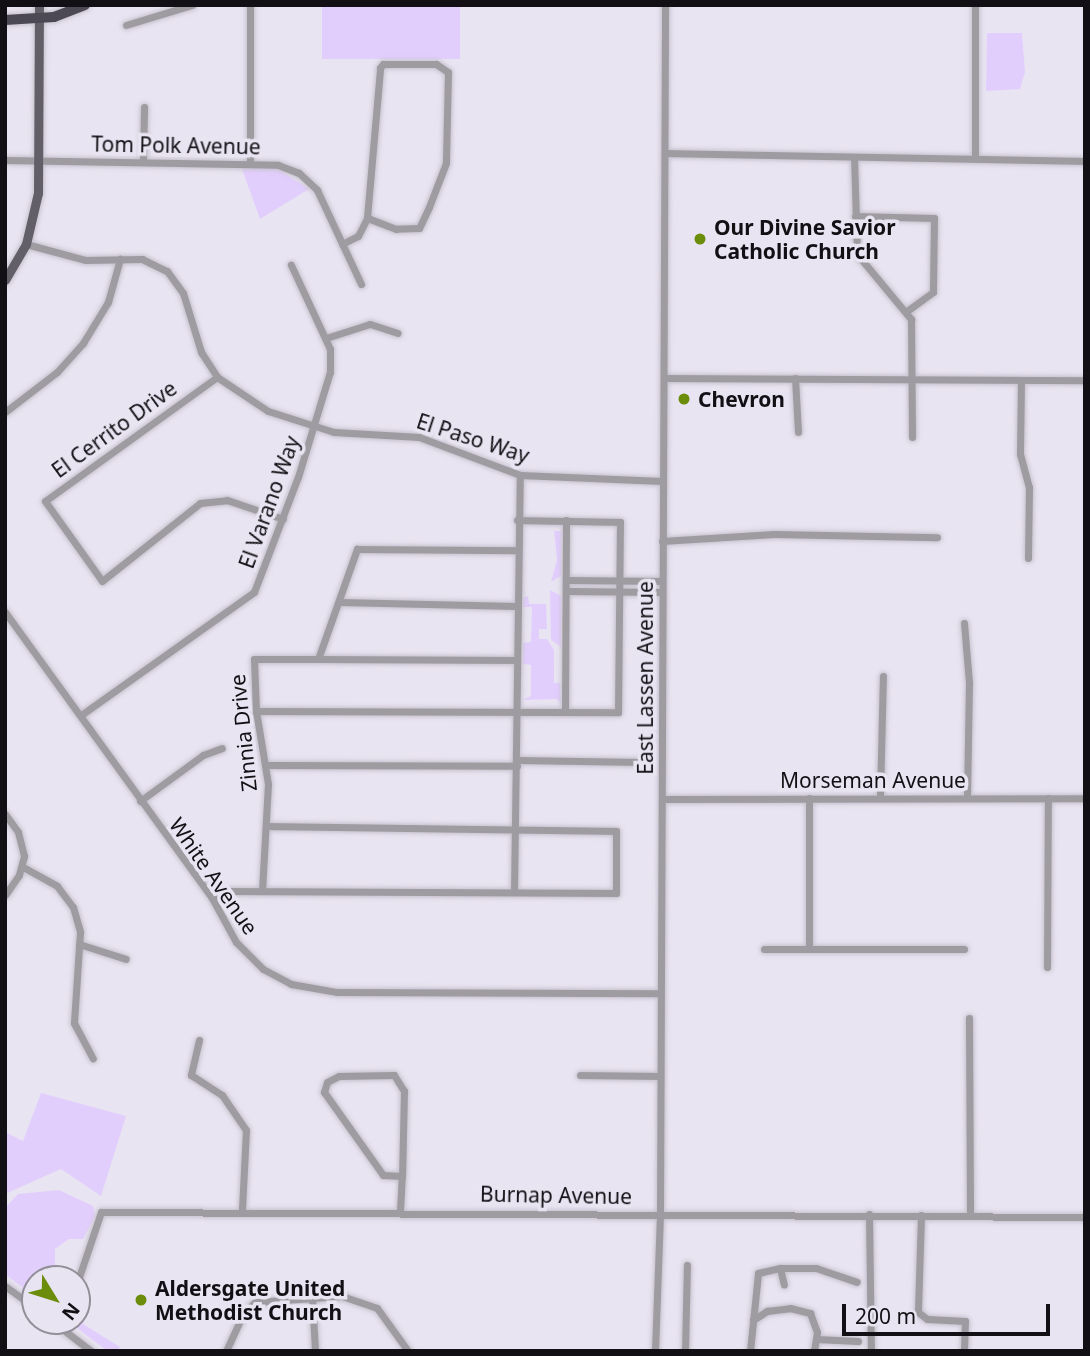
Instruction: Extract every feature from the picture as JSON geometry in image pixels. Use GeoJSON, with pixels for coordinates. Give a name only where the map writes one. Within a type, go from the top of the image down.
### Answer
{"type":"FeatureCollection","features":[{"type":"Feature","properties":{"kind":"highway"},"geometry":{"type":"LineString","coordinates":[[5,20],[39,19],[85,5]]}},
{"type":"Feature","properties":{"kind":"main road"},"geometry":{"type":"LineString","coordinates":[[5,280],[26,244],[34,217],[39,159],[39,5]]}},
{"type":"Feature","properties":{"kind":"street"},"geometry":{"type":"LineString","coordinates":[[126,25],[192,5]]}},
{"type":"Feature","properties":{"kind":"street"},"geometry":{"type":"LineString","coordinates":[[250,5],[250,163]]}},
{"type":"Feature","properties":{"kind":"street","name":"East Lassen Avenue"},"geometry":{"type":"LineString","coordinates":[[655,1351],[660,1214],[662,481],[666,378],[665,5]]}},
{"type":"Feature","properties":{"kind":"street"},"geometry":{"type":"LineString","coordinates":[[975,5],[975,157]]}},
{"type":"Feature","properties":{"kind":"street"},"geometry":{"type":"LineString","coordinates":[[342,244],[358,236],[367,218],[380,68],[383,64],[436,64],[448,72],[446,163],[429,207],[419,228],[396,229],[367,218]]}},
{"type":"Feature","properties":{"kind":"street"},"geometry":{"type":"LineString","coordinates":[[143,161],[144,107]]}},
{"type":"Feature","properties":{"kind":"street"},"geometry":{"type":"LineString","coordinates":[[666,153],[1085,161]]}},
{"type":"Feature","properties":{"kind":"street"},"geometry":{"type":"LineString","coordinates":[[854,157],[857,254],[907,311],[913,380],[912,437]]}},
{"type":"Feature","properties":{"kind":"street","name":"Tom Polk Avenue"},"geometry":{"type":"LineString","coordinates":[[5,160],[250,163],[299,173],[317,190],[361,284]]}},
{"type":"Feature","properties":{"kind":"street"},"geometry":{"type":"LineString","coordinates":[[855,216],[934,218],[933,292],[907,311]]}},
{"type":"Feature","properties":{"kind":"street","name":"El Paso Way"},"geometry":{"type":"LineString","coordinates":[[26,244],[85,260],[120,259],[155,263],[177,282],[201,352],[217,377],[250,403],[315,427],[419,437],[520,475],[662,481]]}},
{"type":"Feature","properties":{"kind":"street"},"geometry":{"type":"LineString","coordinates":[[5,412],[57,372],[83,343],[108,302],[120,259]]}},
{"type":"Feature","properties":{"kind":"street","name":"El Varano Way"},"geometry":{"type":"LineString","coordinates":[[81,715],[254,592],[315,427],[330,372],[326,338],[291,265]]}},
{"type":"Feature","properties":{"kind":"street"},"geometry":{"type":"LineString","coordinates":[[326,338],[370,324],[398,333]]}},
{"type":"Feature","properties":{"kind":"street","name":"El Cerrito Drive"},"geometry":{"type":"LineString","coordinates":[[217,377],[45,501],[102,581],[200,503],[227,500],[283,519]]}},
{"type":"Feature","properties":{"kind":"street"},"geometry":{"type":"LineString","coordinates":[[666,378],[1085,380]]}},
{"type":"Feature","properties":{"kind":"street"},"geometry":{"type":"LineString","coordinates":[[795,378],[798,432]]}},
{"type":"Feature","properties":{"kind":"street"},"geometry":{"type":"LineString","coordinates":[[1021,380],[1020,453],[1029,488],[1028,558]]}},
{"type":"Feature","properties":{"kind":"street"},"geometry":{"type":"LineString","coordinates":[[514,892],[517,520],[520,475]]}},
{"type":"Feature","properties":{"kind":"street"},"geometry":{"type":"LineString","coordinates":[[256,712],[618,712],[620,522],[517,520]]}},
{"type":"Feature","properties":{"kind":"street"},"geometry":{"type":"LineString","coordinates":[[565,712],[566,520]]}},
{"type":"Feature","properties":{"kind":"street"},"geometry":{"type":"LineString","coordinates":[[662,541],[774,534],[937,537]]}},
{"type":"Feature","properties":{"kind":"street"},"geometry":{"type":"LineString","coordinates":[[517,550],[356,550],[318,659],[517,660]]}},
{"type":"Feature","properties":{"kind":"street"},"geometry":{"type":"LineString","coordinates":[[566,580],[662,581]]}},
{"type":"Feature","properties":{"kind":"street"},"geometry":{"type":"LineString","coordinates":[[566,591],[662,592]]}},
{"type":"Feature","properties":{"kind":"street"},"geometry":{"type":"LineString","coordinates":[[339,603],[516,606]]}},
{"type":"Feature","properties":{"kind":"street","name":"White Avenue"},"geometry":{"type":"LineString","coordinates":[[5,612],[212,898],[237,942],[263,969],[309,990],[659,993]]}},
{"type":"Feature","properties":{"kind":"street"},"geometry":{"type":"LineString","coordinates":[[964,623],[969,683],[967,797]]}},
{"type":"Feature","properties":{"kind":"street","name":"Zinnia Drive"},"geometry":{"type":"LineString","coordinates":[[262,891],[268,826],[267,765],[256,712],[254,659],[318,659]]}},
{"type":"Feature","properties":{"kind":"street"},"geometry":{"type":"LineString","coordinates":[[880,796],[883,676]]}},
{"type":"Feature","properties":{"kind":"street"},"geometry":{"type":"LineString","coordinates":[[140,802],[203,755],[222,748]]}},
{"type":"Feature","properties":{"kind":"street"},"geometry":{"type":"LineString","coordinates":[[267,765],[642,762]]}},
{"type":"Feature","properties":{"kind":"street","name":"Morseman Avenue"},"geometry":{"type":"LineString","coordinates":[[662,799],[1085,797]]}},
{"type":"Feature","properties":{"kind":"street"},"geometry":{"type":"LineString","coordinates":[[809,798],[809,947]]}},
{"type":"Feature","properties":{"kind":"street"},"geometry":{"type":"LineString","coordinates":[[1047,967],[1048,798]]}},
{"type":"Feature","properties":{"kind":"street"},"geometry":{"type":"LineString","coordinates":[[5,814],[22,844],[23,867],[5,895]]}},
{"type":"Feature","properties":{"kind":"street"},"geometry":{"type":"LineString","coordinates":[[212,898],[230,891],[616,893],[616,831],[268,826]]}},
{"type":"Feature","properties":{"kind":"street"},"geometry":{"type":"LineString","coordinates":[[23,867],[47,879],[65,896],[77,920],[79,944],[73,984],[74,1023],[93,1058]]}},
{"type":"Feature","properties":{"kind":"street"},"geometry":{"type":"LineString","coordinates":[[79,944],[126,959]]}},
{"type":"Feature","properties":{"kind":"street"},"geometry":{"type":"LineString","coordinates":[[764,949],[964,949]]}},
{"type":"Feature","properties":{"kind":"street"},"geometry":{"type":"LineString","coordinates":[[969,1018],[970,1215]]}},
{"type":"Feature","properties":{"kind":"street"},"geometry":{"type":"LineString","coordinates":[[199,1040],[191,1075],[222,1095],[246,1130],[242,1210]]}},
{"type":"Feature","properties":{"kind":"street"},"geometry":{"type":"LineString","coordinates":[[400,1211],[402,1176],[404,1091],[394,1075],[339,1076],[327,1082],[324,1091],[330,1103],[383,1175],[402,1176]]}},
{"type":"Feature","properties":{"kind":"street"},"geometry":{"type":"LineString","coordinates":[[580,1075],[659,1076]]}},
{"type":"Feature","properties":{"kind":"street","name":"Burnap Avenue"},"geometry":{"type":"LineString","coordinates":[[83,1265],[101,1212],[242,1210],[1085,1217]]}},
{"type":"Feature","properties":{"kind":"street"},"geometry":{"type":"LineString","coordinates":[[869,1214],[871,1351]]}},
{"type":"Feature","properties":{"kind":"street"},"geometry":{"type":"LineString","coordinates":[[921,1215],[918,1312],[927,1319],[965,1321],[964,1351]]}},
{"type":"Feature","properties":{"kind":"street"},"geometry":{"type":"LineString","coordinates":[[685,1351],[687,1265]]}},
{"type":"Feature","properties":{"kind":"street"},"geometry":{"type":"LineString","coordinates":[[780,1268],[784,1285]]}},
{"type":"Feature","properties":{"kind":"street"},"geometry":{"type":"LineString","coordinates":[[750,1351],[758,1273],[780,1268],[816,1268],[857,1282]]}},
{"type":"Feature","properties":{"kind":"street"},"geometry":{"type":"LineString","coordinates":[[5,1286],[21,1298]]}},
{"type":"Feature","properties":{"kind":"street"},"geometry":{"type":"LineString","coordinates":[[226,1351],[243,1314],[255,1302],[313,1297],[366,1301],[387,1319],[408,1351]]}},
{"type":"Feature","properties":{"kind":"street"},"geometry":{"type":"LineString","coordinates":[[313,1297],[315,1351]]}},
{"type":"Feature","properties":{"kind":"street"},"geometry":{"type":"LineString","coordinates":[[753,1320],[767,1311],[790,1308],[810,1313],[816,1339],[814,1351]]}},
{"type":"Feature","properties":{"kind":"street"},"geometry":{"type":"LineString","coordinates":[[74,1335],[91,1351]]}},
{"type":"Feature","properties":{"kind":"street"},"geometry":{"type":"LineString","coordinates":[[816,1339],[858,1341]]}},
{"type":"Feature","properties":{"kind":"shaded area"},"geometry":{"type":"Polygon","coordinates":[[[322,5],[460,5],[460,59],[322,59],[322,5]]]}},
{"type":"Feature","properties":{"kind":"shaded area"},"geometry":{"type":"Polygon","coordinates":[[[987,33],[1022,33],[1025,72],[1020,89],[986,91],[987,33]]]}},
{"type":"Feature","properties":{"kind":"shaded area"},"geometry":{"type":"Polygon","coordinates":[[[274,167],[309,189],[260,219],[242,169],[274,167]]]}},
{"type":"Feature","properties":{"kind":"shaded area"},"geometry":{"type":"Polygon","coordinates":[[[554,531],[561,531],[561,576],[551,582],[557,560],[554,531]]]}},
{"type":"Feature","properties":{"kind":"shaded area"},"geometry":{"type":"Polygon","coordinates":[[[550,590],[561,596],[561,647],[551,640],[550,590]]]}},
{"type":"Feature","properties":{"kind":"shaded area"},"geometry":{"type":"Polygon","coordinates":[[[528,596],[529,604],[546,604],[547,629],[539,629],[539,639],[547,639],[554,650],[554,683],[560,683],[561,704],[557,699],[523,700],[531,696],[531,665],[523,664],[523,643],[531,642],[532,607],[523,607],[523,598],[528,596]]]}},
{"type":"Feature","properties":{"kind":"shaded area"},"geometry":{"type":"Polygon","coordinates":[[[41,1093],[126,1116],[101,1196],[61,1169],[5,1194],[5,1132],[23,1141],[41,1093]]]}},
{"type":"Feature","properties":{"kind":"shaded area"},"geometry":{"type":"Polygon","coordinates":[[[59,1190],[93,1206],[95,1216],[83,1239],[69,1239],[55,1249],[55,1265],[21,1265],[21,1286],[5,1274],[5,1208],[18,1194],[59,1190]]]}},
{"type":"Feature","properties":{"kind":"shaded area"},"geometry":{"type":"Polygon","coordinates":[[[91,1329],[120,1347],[117,1351],[106,1350],[86,1335],[91,1335],[91,1329]]]}},
{"type":"Feature","properties":{"kind":"place","name":"Our Divine Savior Catholic Church"},"geometry":{"type":"Point","coordinates":[700,239]}},
{"type":"Feature","properties":{"kind":"place","name":"Chevron"},"geometry":{"type":"Point","coordinates":[684,399]}},
{"type":"Feature","properties":{"kind":"place","name":"Aldersgate United Methodist Church"},"geometry":{"type":"Point","coordinates":[141,1300]}}]}
